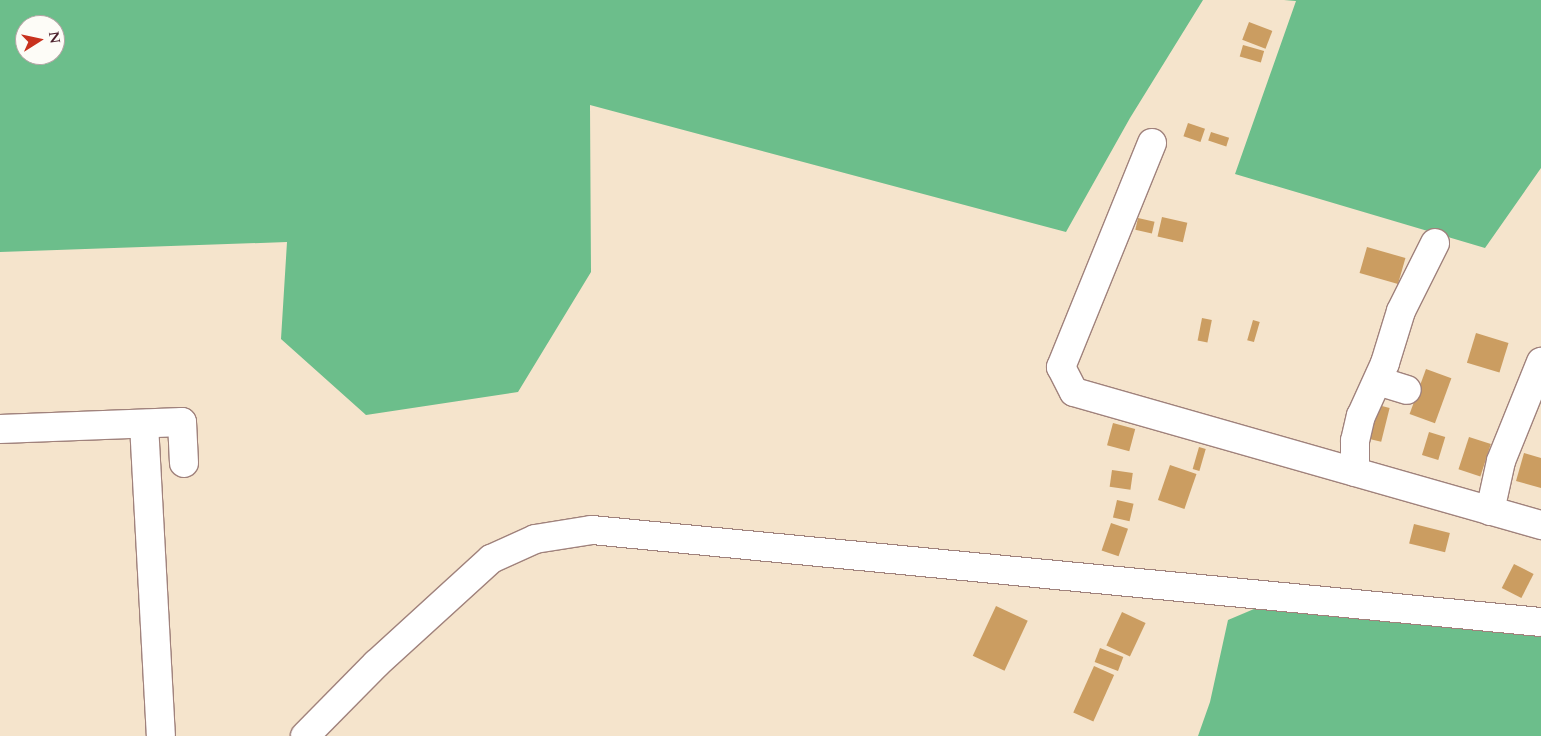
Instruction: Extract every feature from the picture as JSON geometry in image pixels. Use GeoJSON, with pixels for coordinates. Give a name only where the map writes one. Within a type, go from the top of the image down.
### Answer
{"type":"FeatureCollection","features":[{"type":"Feature","properties":{"kind":"street"},"geometry":{"type":"LineString","coordinates":[[1152,143],[1061,367],[1074,392],[1541,525]]}},
{"type":"Feature","properties":{"kind":"street"},"geometry":{"type":"LineString","coordinates":[[1355,472],[1355,441],[1361,416],[1378,381],[1401,311],[1435,243]]}},
{"type":"Feature","properties":{"kind":"street"},"geometry":{"type":"LineString","coordinates":[[1490,511],[1501,461],[1541,362]]}},
{"type":"Feature","properties":{"kind":"street"},"geometry":{"type":"LineString","coordinates":[[1378,381],[1407,390]]}},
{"type":"Feature","properties":{"kind":"street"},"geometry":{"type":"LineString","coordinates":[[0,429],[182,422],[184,463]]}},
{"type":"Feature","properties":{"kind":"street"},"geometry":{"type":"LineString","coordinates":[[144,424],[161,736]]}},
{"type":"Feature","properties":{"kind":"street"},"geometry":{"type":"LineString","coordinates":[[305,736],[376,664],[491,559],[535,539],[592,530],[1541,622]]}},
{"type":"Feature","properties":{"kind":"green space"},"geometry":{"type":"Polygon","coordinates":[[[0,0],[1203,0],[1130,118],[1066,232],[590,105],[591,272],[518,392],[366,415],[281,339],[287,242],[0,252],[0,0]]]}},
{"type":"Feature","properties":{"kind":"green space"},"geometry":{"type":"Polygon","coordinates":[[[1284,0],[1541,0],[1541,168],[1485,248],[1235,174],[1296,1],[1284,0]]]}},
{"type":"Feature","properties":{"kind":"green space"},"geometry":{"type":"Polygon","coordinates":[[[1254,609],[1484,624],[1541,631],[1541,736],[1198,736],[1210,702],[1228,620],[1254,609]]]}},
{"type":"Feature","properties":{"kind":"building"},"geometry":{"type":"Polygon","coordinates":[[[1249,22],[1272,31],[1266,49],[1242,40],[1249,22]]]}},
{"type":"Feature","properties":{"kind":"building"},"geometry":{"type":"Polygon","coordinates":[[[1243,45],[1264,51],[1261,63],[1240,57],[1243,45]]]}},
{"type":"Feature","properties":{"kind":"building"},"geometry":{"type":"Polygon","coordinates":[[[1188,123],[1205,129],[1200,142],[1183,136],[1188,123]]]}},
{"type":"Feature","properties":{"kind":"building"},"geometry":{"type":"Polygon","coordinates":[[[1211,132],[1229,138],[1226,146],[1208,141],[1211,132]]]}},
{"type":"Feature","properties":{"kind":"building"},"geometry":{"type":"Polygon","coordinates":[[[1162,217],[1187,223],[1183,242],[1158,236],[1162,217]]]}},
{"type":"Feature","properties":{"kind":"building"},"geometry":{"type":"Polygon","coordinates":[[[1138,218],[1155,222],[1152,234],[1135,230],[1138,218]]]}},
{"type":"Feature","properties":{"kind":"building"},"geometry":{"type":"Polygon","coordinates":[[[1367,247],[1405,258],[1398,284],[1360,273],[1367,247]]]}},
{"type":"Feature","properties":{"kind":"building"},"geometry":{"type":"Polygon","coordinates":[[[1202,318],[1212,320],[1207,342],[1198,341],[1202,318]]]}},
{"type":"Feature","properties":{"kind":"building"},"geometry":{"type":"Polygon","coordinates":[[[1253,320],[1260,322],[1254,342],[1247,340],[1253,320]]]}},
{"type":"Feature","properties":{"kind":"building"},"geometry":{"type":"Polygon","coordinates":[[[1476,333],[1509,343],[1499,373],[1467,363],[1476,333]]]}},
{"type":"Feature","properties":{"kind":"building"},"geometry":{"type":"Polygon","coordinates":[[[1426,369],[1451,378],[1435,423],[1410,414],[1426,369]]]}},
{"type":"Feature","properties":{"kind":"building"},"geometry":{"type":"Polygon","coordinates":[[[1378,405],[1390,408],[1381,442],[1370,439],[1378,405]]]}},
{"type":"Feature","properties":{"kind":"building"},"geometry":{"type":"Polygon","coordinates":[[[1113,423],[1135,429],[1129,451],[1107,445],[1113,423]]]}},
{"type":"Feature","properties":{"kind":"building"},"geometry":{"type":"Polygon","coordinates":[[[1429,432],[1445,437],[1438,460],[1422,455],[1429,432]]]}},
{"type":"Feature","properties":{"kind":"building"},"geometry":{"type":"Polygon","coordinates":[[[1469,437],[1491,444],[1480,476],[1458,469],[1469,437]]]}},
{"type":"Feature","properties":{"kind":"building"},"geometry":{"type":"Polygon","coordinates":[[[1199,447],[1206,449],[1199,471],[1193,469],[1199,447]]]}},
{"type":"Feature","properties":{"kind":"building"},"geometry":{"type":"Polygon","coordinates":[[[1524,453],[1541,458],[1541,488],[1516,481],[1524,453]]]}},
{"type":"Feature","properties":{"kind":"building"},"geometry":{"type":"Polygon","coordinates":[[[1170,465],[1196,474],[1184,509],[1158,500],[1170,465]]]}},
{"type":"Feature","properties":{"kind":"building"},"geometry":{"type":"Polygon","coordinates":[[[1112,470],[1133,473],[1130,490],[1110,487],[1112,470]]]}},
{"type":"Feature","properties":{"kind":"building"},"geometry":{"type":"Polygon","coordinates":[[[1117,500],[1134,504],[1130,521],[1113,518],[1117,500]]]}},
{"type":"Feature","properties":{"kind":"building"},"geometry":{"type":"Polygon","coordinates":[[[1111,523],[1128,529],[1119,556],[1102,550],[1111,523]]]}},
{"type":"Feature","properties":{"kind":"building"},"geometry":{"type":"Polygon","coordinates":[[[1414,524],[1450,533],[1445,552],[1409,543],[1414,524]]]}},
{"type":"Feature","properties":{"kind":"building"},"geometry":{"type":"Polygon","coordinates":[[[1514,564],[1534,574],[1521,598],[1502,588],[1514,564]]]}},
{"type":"Feature","properties":{"kind":"building"},"geometry":{"type":"Polygon","coordinates":[[[996,606],[1028,621],[1004,671],[973,656],[996,606]]]}},
{"type":"Feature","properties":{"kind":"building"},"geometry":{"type":"Polygon","coordinates":[[[1122,612],[1146,623],[1130,657],[1106,646],[1122,612]]]}},
{"type":"Feature","properties":{"kind":"building"},"geometry":{"type":"Polygon","coordinates":[[[1100,648],[1123,657],[1118,671],[1095,662],[1100,648]]]}},
{"type":"Feature","properties":{"kind":"building"},"geometry":{"type":"Polygon","coordinates":[[[1094,666],[1114,675],[1093,722],[1073,713],[1094,666]]]}}]}
